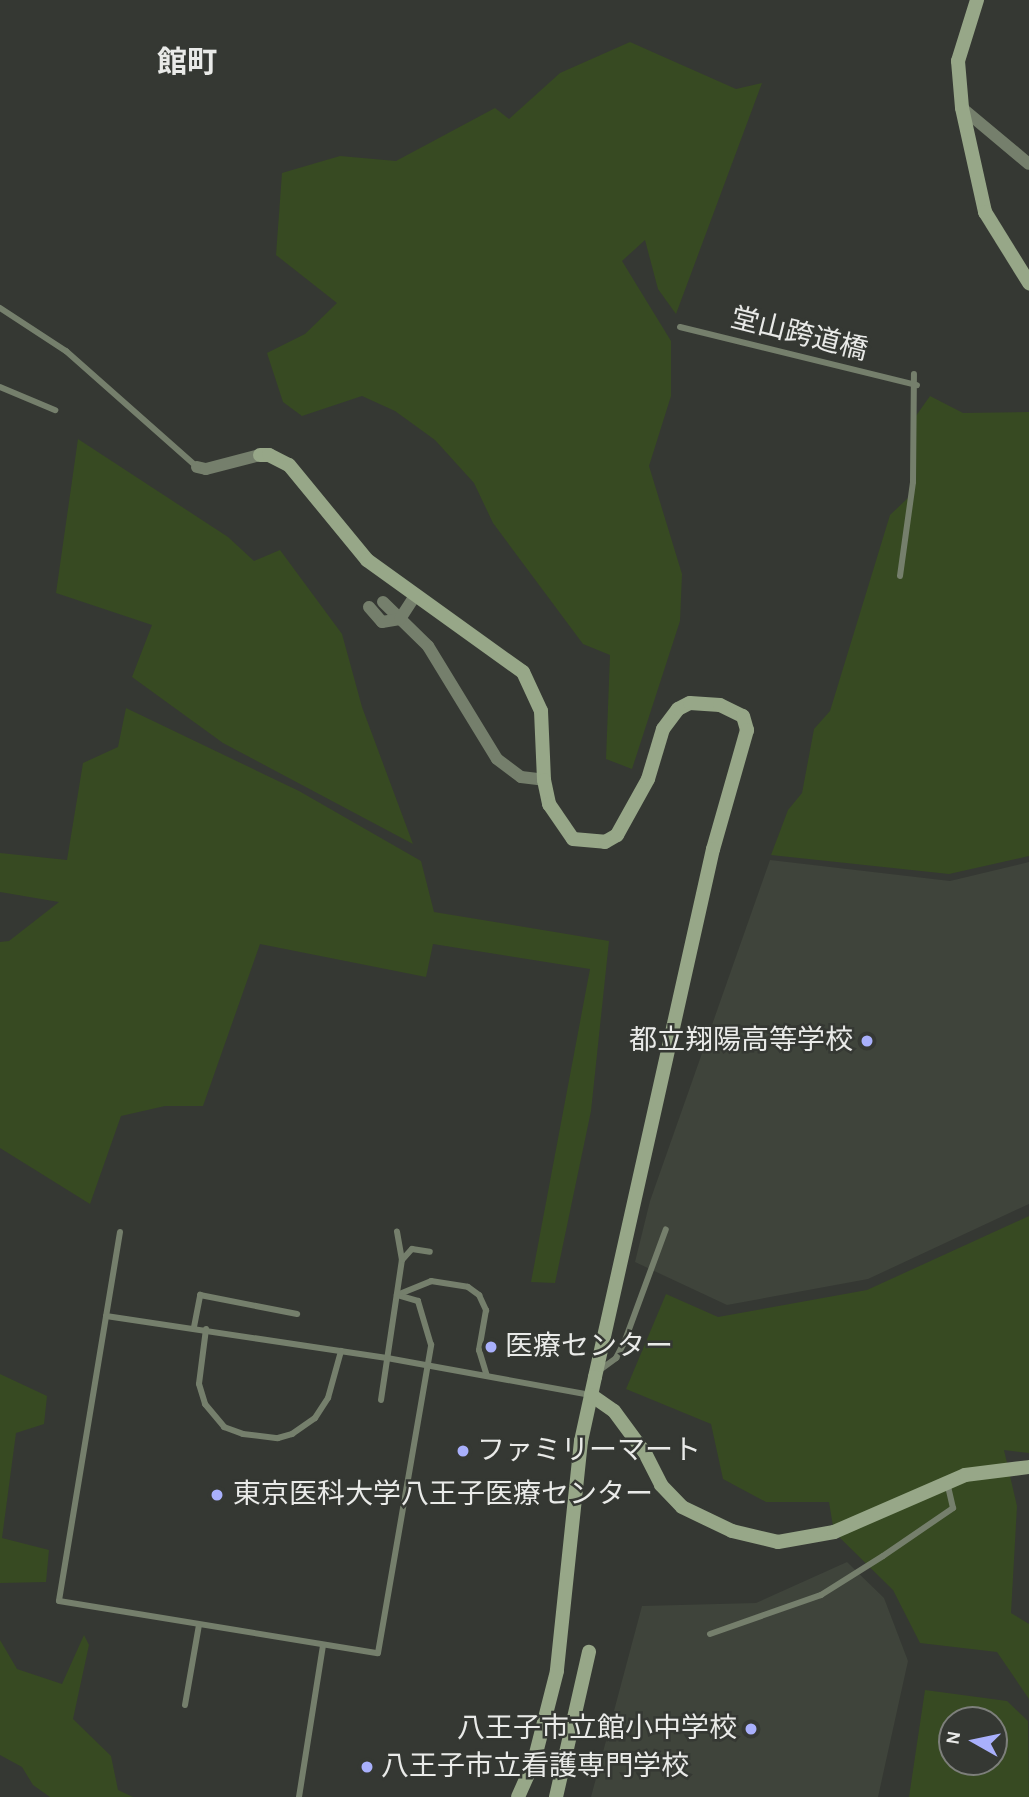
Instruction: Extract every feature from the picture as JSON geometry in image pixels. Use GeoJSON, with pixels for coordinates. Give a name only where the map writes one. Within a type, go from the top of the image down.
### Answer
{"type":"FeatureCollection","features":[{"type":"Feature","properties":{"kind":"street"},"geometry":{"type":"LineString","coordinates":[[977,0],[958,61],[962,108],[985,212],[1029,283]]}},
{"type":"Feature","properties":{"kind":"street"},"geometry":{"type":"LineString","coordinates":[[962,108],[1029,164]]}},
{"type":"Feature","properties":{"kind":"street"},"geometry":{"type":"LineString","coordinates":[[197,467],[206,469],[260,455],[269,455],[289,465],[367,560],[415,596],[504,654],[523,672],[541,711],[544,780],[549,804],[573,839],[605,842],[625,824],[648,779],[663,729],[678,709],[690,703],[720,705],[743,716],[747,730],[713,849],[591,1395],[582,1441],[556,1671],[537,1751],[518,1797]]}},
{"type":"Feature","properties":{"kind":"street"},"geometry":{"type":"LineString","coordinates":[[369,607],[382,622],[400,619],[415,596]]}},
{"type":"Feature","properties":{"kind":"street"},"geometry":{"type":"LineString","coordinates":[[383,602],[428,646],[497,759],[521,777],[544,780]]}},
{"type":"Feature","properties":{"kind":"street"},"geometry":{"type":"LineString","coordinates":[[591,1395],[614,1412],[645,1453],[661,1485],[682,1507],[732,1531],[778,1542],[821,1535],[945,1481],[986,1471],[1029,1467]]}},
{"type":"Feature","properties":{"kind":"street"},"geometry":{"type":"LineString","coordinates":[[556,1797],[589,1652]]}},
{"type":"Feature","properties":{"kind":"lane"},"geometry":{"type":"LineString","coordinates":[[0,307],[66,351],[197,467]]}},
{"type":"Feature","properties":{"kind":"lane","name":"堂山跨道橋"},"geometry":{"type":"LineString","coordinates":[[680,327],[916,385]]}},
{"type":"Feature","properties":{"kind":"lane"},"geometry":{"type":"LineString","coordinates":[[900,576],[913,482],[916,385],[914,374]]}},
{"type":"Feature","properties":{"kind":"lane"},"geometry":{"type":"LineString","coordinates":[[0,387],[55,410]]}},
{"type":"Feature","properties":{"kind":"lane"},"geometry":{"type":"LineString","coordinates":[[596,1374],[616,1359],[624,1343],[666,1228]]}},
{"type":"Feature","properties":{"kind":"lane"},"geometry":{"type":"LineString","coordinates":[[381,1400],[402,1260],[397,1231]]}},
{"type":"Feature","properties":{"kind":"lane"},"geometry":{"type":"LineString","coordinates":[[120,1232],[59,1601],[378,1653],[431,1345],[418,1301],[397,1294]]}},
{"type":"Feature","properties":{"kind":"lane"},"geometry":{"type":"LineString","coordinates":[[402,1260],[412,1249],[430,1252]]}},
{"type":"Feature","properties":{"kind":"lane"},"geometry":{"type":"LineString","coordinates":[[397,1294],[431,1281],[468,1287],[479,1295],[486,1310],[479,1350],[487,1376]]}},
{"type":"Feature","properties":{"kind":"lane"},"geometry":{"type":"LineString","coordinates":[[194,1327],[200,1295],[297,1314]]}},
{"type":"Feature","properties":{"kind":"lane"},"geometry":{"type":"LineString","coordinates":[[106,1316],[194,1327],[387,1358],[591,1395]]}},
{"type":"Feature","properties":{"kind":"lane"},"geometry":{"type":"LineString","coordinates":[[206,1329],[199,1384],[205,1404],[224,1427],[243,1434],[278,1438],[292,1434],[315,1418],[328,1398],[341,1351]]}},
{"type":"Feature","properties":{"kind":"lane"},"geometry":{"type":"LineString","coordinates":[[710,1634],[821,1595],[883,1556],[953,1508],[953,1492],[945,1481]]}},
{"type":"Feature","properties":{"kind":"lane"},"geometry":{"type":"LineString","coordinates":[[185,1704],[199,1625]]}},
{"type":"Feature","properties":{"kind":"lane"},"geometry":{"type":"LineString","coordinates":[[299,1797],[323,1645]]}},
{"type":"Feature","properties":{"kind":"shaded area","name":"都立翔陽高等学校"},"geometry":{"type":"Polygon","coordinates":[[[770,860],[950,881],[1029,862],[1029,1204],[868,1279],[727,1305],[635,1262],[650,1201],[770,860]]]}},
{"type":"Feature","properties":{"kind":"shaded area","name":"八王子市立館小中学校"},"geometry":{"type":"Polygon","coordinates":[[[847,1562],[884,1598],[908,1661],[878,1797],[591,1797],[642,1606],[756,1603],[847,1562]]]}},
{"type":"Feature","properties":{"kind":"green space"},"geometry":{"type":"Polygon","coordinates":[[[630,42],[736,89],[762,83],[676,314],[658,289],[645,240],[622,261],[671,341],[671,396],[649,466],[682,574],[680,621],[632,769],[606,759],[610,655],[583,644],[493,523],[474,483],[435,440],[395,411],[362,396],[302,416],[283,402],[267,353],[305,334],[337,303],[276,255],[282,173],[340,156],[396,161],[495,108],[509,119],[560,73],[630,42]]]}},
{"type":"Feature","properties":{"kind":"green space"},"geometry":{"type":"Polygon","coordinates":[[[930,396],[963,413],[1029,412],[1029,856],[949,874],[771,855],[788,810],[802,793],[814,729],[830,711],[890,515],[910,496],[913,420],[930,396]]]}},
{"type":"Feature","properties":{"kind":"green space"},"geometry":{"type":"Polygon","coordinates":[[[78,439],[228,537],[254,561],[280,550],[342,634],[362,707],[413,844],[223,743],[132,677],[152,625],[56,593],[78,439]]]}},
{"type":"Feature","properties":{"kind":"green space"},"geometry":{"type":"Polygon","coordinates":[[[126,708],[299,791],[421,861],[434,912],[609,941],[591,1111],[555,1283],[531,1282],[590,969],[433,944],[426,977],[260,944],[203,1106],[165,1106],[121,1116],[90,1204],[0,1148],[0,942],[9,941],[59,902],[0,892],[0,853],[67,860],[83,763],[118,747],[126,708]]]}},
{"type":"Feature","properties":{"kind":"green space"},"geometry":{"type":"Polygon","coordinates":[[[1029,1216],[1029,1453],[1004,1450],[1017,1506],[1011,1613],[1029,1624],[1029,1699],[997,1652],[920,1643],[893,1590],[834,1532],[829,1502],[766,1502],[723,1479],[711,1424],[626,1389],[666,1294],[718,1317],[867,1290],[1029,1216]]]}},
{"type":"Feature","properties":{"kind":"green space"},"geometry":{"type":"Polygon","coordinates":[[[0,1374],[47,1396],[44,1424],[16,1433],[2,1538],[49,1550],[46,1582],[0,1583],[0,1374]]]}},
{"type":"Feature","properties":{"kind":"green space"},"geometry":{"type":"Polygon","coordinates":[[[84,1635],[89,1645],[73,1719],[111,1756],[118,1790],[133,1797],[50,1797],[33,1785],[22,1767],[0,1755],[0,1640],[17,1669],[62,1684],[84,1635]]]}},
{"type":"Feature","properties":{"kind":"green space"},"geometry":{"type":"Polygon","coordinates":[[[925,1690],[1007,1701],[1028,1721],[1029,1797],[909,1797],[925,1690]]]}},
{"type":"Feature","properties":{"kind":"place","name":"都立翔陽高等学校"},"geometry":{"type":"Point","coordinates":[867,1041]}},
{"type":"Feature","properties":{"kind":"place","name":"医療センター"},"geometry":{"type":"Point","coordinates":[491,1347]}},
{"type":"Feature","properties":{"kind":"place","name":"ファミリーマート"},"geometry":{"type":"Point","coordinates":[463,1451]}},
{"type":"Feature","properties":{"kind":"place","name":"東京医科大学八王子医療センター"},"geometry":{"type":"Point","coordinates":[217,1495]}},
{"type":"Feature","properties":{"kind":"place","name":"八王子市立館小中学校"},"geometry":{"type":"Point","coordinates":[751,1729]}},
{"type":"Feature","properties":{"kind":"place","name":"八王子市立看護専門学校"},"geometry":{"type":"Point","coordinates":[367,1767]}},
{"type":"Feature","properties":{"kind":"district","name":"館町"},"geometry":{"type":"Point","coordinates":[187,63]}}]}
